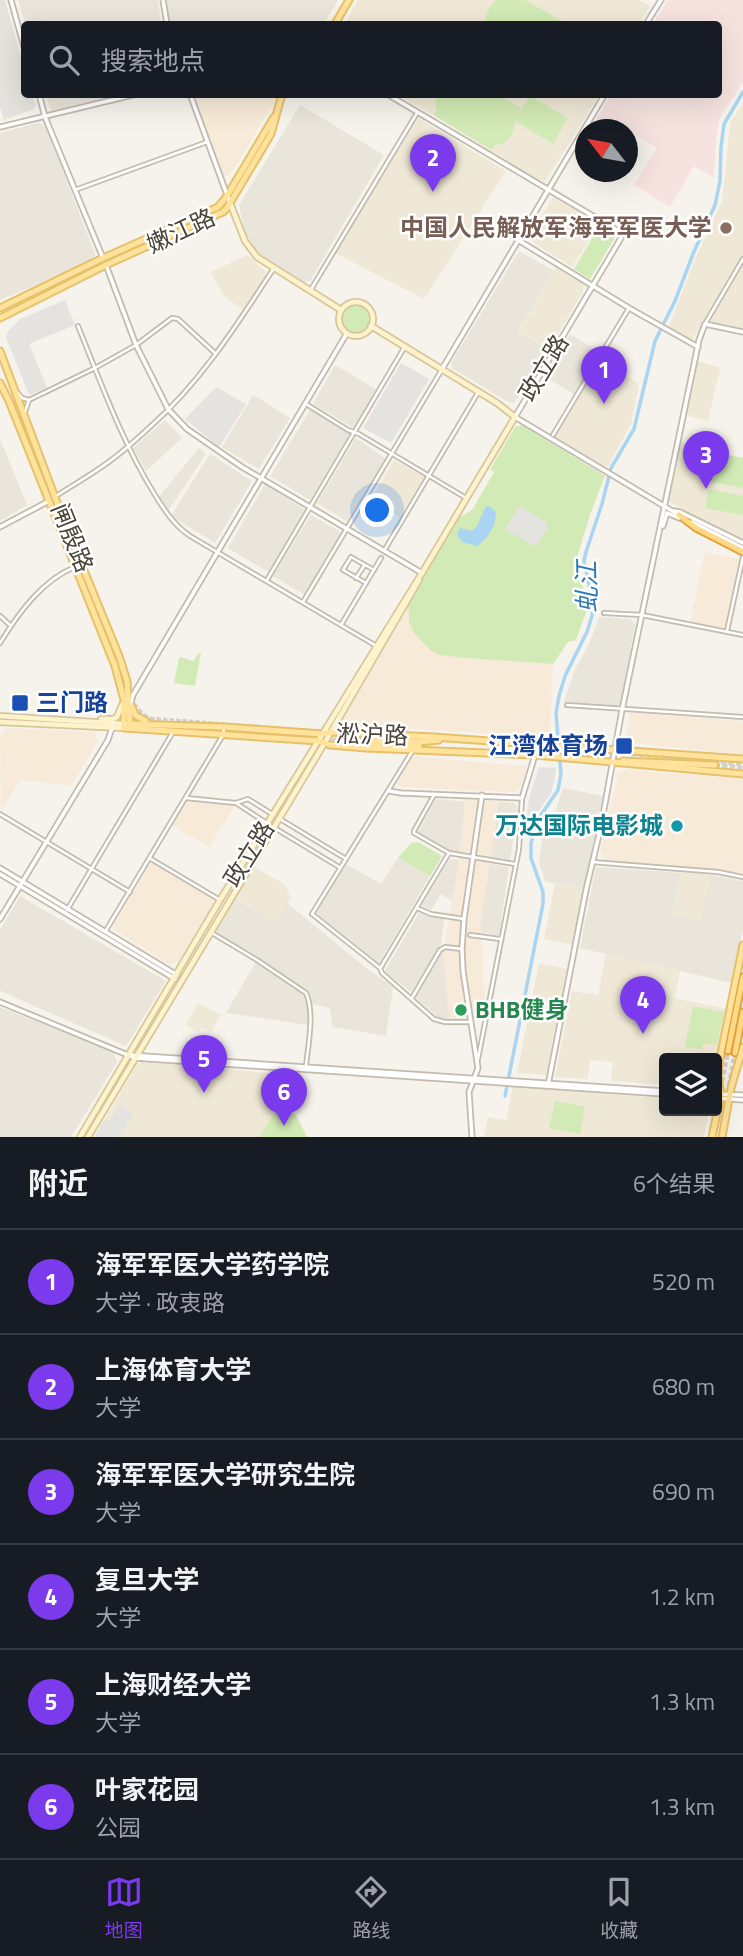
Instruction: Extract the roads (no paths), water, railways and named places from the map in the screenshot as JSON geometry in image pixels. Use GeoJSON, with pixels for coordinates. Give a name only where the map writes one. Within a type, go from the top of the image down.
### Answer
{"type":"FeatureCollection","features":[{"type":"Feature","properties":{"kind":"highway"},"geometry":{"type":"LineString","coordinates":[[678,515],[687,523],[743,550]]}},
{"type":"Feature","properties":{"kind":"highway"},"geometry":{"type":"LineString","coordinates":[[743,976],[731,1052],[743,1012]]}},
{"type":"Feature","properties":{"kind":"main road"},"geometry":{"type":"LineString","coordinates":[[338,21],[349,0]]}},
{"type":"Feature","properties":{"kind":"main road","name":"嫩江路"},"geometry":{"type":"LineString","coordinates":[[105,261],[223,212],[271,134],[281,98]]}},
{"type":"Feature","properties":{"kind":"main road","name":"嫩江路"},"geometry":{"type":"LineString","coordinates":[[105,261],[218,207],[271,123],[278,107]]}},
{"type":"Feature","properties":{"kind":"main road"},"geometry":{"type":"LineString","coordinates":[[230,204],[241,233],[253,253],[341,310]]}},
{"type":"Feature","properties":{"kind":"main road"},"geometry":{"type":"LineString","coordinates":[[0,308],[105,261]]}},
{"type":"Feature","properties":{"kind":"main road"},"geometry":{"type":"LineString","coordinates":[[0,318],[105,261]]}},
{"type":"Feature","properties":{"kind":"main road"},"geometry":{"type":"LineString","coordinates":[[350,303],[362,303],[372,315],[371,326],[362,334],[348,333],[340,325],[341,310],[350,303]]}},
{"type":"Feature","properties":{"kind":"main road"},"geometry":{"type":"LineString","coordinates":[[371,326],[479,391],[515,417]]}},
{"type":"Feature","properties":{"kind":"main road","name":"闸殷路"},"geometry":{"type":"LineString","coordinates":[[0,351],[44,469],[62,532],[125,692],[130,711],[127,726]]}},
{"type":"Feature","properties":{"kind":"main road","name":"闸殷路"},"geometry":{"type":"LineString","coordinates":[[0,383],[39,475],[80,558],[119,656],[127,681],[127,726]]}},
{"type":"Feature","properties":{"kind":"main road","name":"政立路"},"geometry":{"type":"LineString","coordinates":[[88,1137],[220,900],[327,733],[515,417]]}},
{"type":"Feature","properties":{"kind":"main road"},"geometry":{"type":"LineString","coordinates":[[39,475],[44,476],[44,469]]}},
{"type":"Feature","properties":{"kind":"main road"},"geometry":{"type":"LineString","coordinates":[[62,532],[60,523],[65,524]]}},
{"type":"Feature","properties":{"kind":"main road"},"geometry":{"type":"LineString","coordinates":[[80,558],[112,647],[83,585]]}},
{"type":"Feature","properties":{"kind":"main road"},"geometry":{"type":"LineString","coordinates":[[125,692],[135,715],[156,724]]}},
{"type":"Feature","properties":{"kind":"main road"},"geometry":{"type":"LineString","coordinates":[[90,720],[117,717],[125,692]]}},
{"type":"Feature","properties":{"kind":"main road","name":"淞沪路"},"geometry":{"type":"LineString","coordinates":[[0,716],[90,720],[113,725]]}},
{"type":"Feature","properties":{"kind":"main road","name":"淞沪路"},"geometry":{"type":"LineString","coordinates":[[0,722],[113,725],[173,732],[535,755],[743,774]]}},
{"type":"Feature","properties":{"kind":"main road","name":"淞沪路"},"geometry":{"type":"LineString","coordinates":[[127,726],[156,724],[452,739],[743,759]]}},
{"type":"Feature","properties":{"kind":"main road"},"geometry":{"type":"LineString","coordinates":[[452,739],[419,742],[369,741],[475,751]]}},
{"type":"Feature","properties":{"kind":"main road"},"geometry":{"type":"LineString","coordinates":[[612,762],[635,760],[715,765]]}},
{"type":"Feature","properties":{"kind":"main road","name":"政立路"},"geometry":{"type":"LineString","coordinates":[[80,1137],[211,933],[273,827],[276,816]]}},
{"type":"Feature","properties":{"kind":"main road"},"geometry":{"type":"LineString","coordinates":[[721,1053],[743,945]]}},
{"type":"Feature","properties":{"kind":"main road"},"geometry":{"type":"LineString","coordinates":[[717,1137],[723,1096],[734,1079],[743,1046]]}},
{"type":"Feature","properties":{"kind":"street"},"geometry":{"type":"LineString","coordinates":[[10,0],[21,37]]}},
{"type":"Feature","properties":{"kind":"street"},"geometry":{"type":"LineString","coordinates":[[163,0],[166,21]]}},
{"type":"Feature","properties":{"kind":"street"},"geometry":{"type":"LineString","coordinates":[[648,21],[661,0]]}},
{"type":"Feature","properties":{"kind":"street"},"geometry":{"type":"LineString","coordinates":[[39,98],[136,345],[168,409],[194,435],[422,573]]}},
{"type":"Feature","properties":{"kind":"street"},"geometry":{"type":"LineString","coordinates":[[0,127],[120,98]]}},
{"type":"Feature","properties":{"kind":"street"},"geometry":{"type":"LineString","coordinates":[[192,98],[230,204]]}},
{"type":"Feature","properties":{"kind":"street"},"geometry":{"type":"LineString","coordinates":[[393,98],[548,190]]}},
{"type":"Feature","properties":{"kind":"street"},"geometry":{"type":"LineString","coordinates":[[303,603],[603,98]]}},
{"type":"Feature","properties":{"kind":"street"},"geometry":{"type":"LineString","coordinates":[[310,291],[417,113]]}},
{"type":"Feature","properties":{"kind":"street"},"geometry":{"type":"LineString","coordinates":[[75,190],[208,142]]}},
{"type":"Feature","properties":{"kind":"street","name":"政立路"},"geometry":{"type":"LineString","coordinates":[[515,417],[621,238],[620,232],[548,190]]}},
{"type":"Feature","properties":{"kind":"street"},"geometry":{"type":"LineString","coordinates":[[487,222],[698,347]]}},
{"type":"Feature","properties":{"kind":"street"},"geometry":{"type":"LineString","coordinates":[[548,1084],[698,347],[705,324],[743,258]]}},
{"type":"Feature","properties":{"kind":"street"},"geometry":{"type":"LineString","coordinates":[[0,527],[95,472],[152,425],[215,354],[274,268]]}},
{"type":"Feature","properties":{"kind":"street"},"geometry":{"type":"LineString","coordinates":[[553,435],[629,308]]}},
{"type":"Feature","properties":{"kind":"street"},"geometry":{"type":"LineString","coordinates":[[26,422],[26,407],[29,401],[136,345],[174,318],[215,354]]}},
{"type":"Feature","properties":{"kind":"street"},"geometry":{"type":"LineString","coordinates":[[705,324],[743,332]]}},
{"type":"Feature","properties":{"kind":"street"},"geometry":{"type":"LineString","coordinates":[[78,326],[127,446],[171,520],[190,536],[378,647]]}},
{"type":"Feature","properties":{"kind":"street"},"geometry":{"type":"LineString","coordinates":[[130,711],[131,701],[141,682],[348,333]]}},
{"type":"Feature","properties":{"kind":"street"},"geometry":{"type":"LineString","coordinates":[[267,580],[405,347]]}},
{"type":"Feature","properties":{"kind":"street"},"geometry":{"type":"LineString","coordinates":[[16,390],[22,398],[29,401]]}},
{"type":"Feature","properties":{"kind":"street"},"geometry":{"type":"LineString","coordinates":[[384,551],[479,391]]}},
{"type":"Feature","properties":{"kind":"street"},"geometry":{"type":"LineString","coordinates":[[306,404],[467,498]]}},
{"type":"Feature","properties":{"kind":"street"},"geometry":{"type":"LineString","coordinates":[[515,417],[678,515],[743,550]]}},
{"type":"Feature","properties":{"kind":"street"},"geometry":{"type":"LineString","coordinates":[[672,510],[680,512],[743,550]]}},
{"type":"Feature","properties":{"kind":"street"},"geometry":{"type":"LineString","coordinates":[[657,544],[667,513],[687,523]]}},
{"type":"Feature","properties":{"kind":"street"},"geometry":{"type":"LineString","coordinates":[[727,631],[743,550]]}},
{"type":"Feature","properties":{"kind":"street"},"geometry":{"type":"LineString","coordinates":[[366,583],[343,570],[351,557],[374,570]]}},
{"type":"Feature","properties":{"kind":"street"},"geometry":{"type":"LineString","coordinates":[[341,625],[381,558]]}},
{"type":"Feature","properties":{"kind":"street"},"geometry":{"type":"LineString","coordinates":[[356,578],[364,565]]}},
{"type":"Feature","properties":{"kind":"street"},"geometry":{"type":"LineString","coordinates":[[0,643],[31,600],[52,579],[76,567]]}},
{"type":"Feature","properties":{"kind":"street"},"geometry":{"type":"LineString","coordinates":[[604,613],[642,615],[743,635]]}},
{"type":"Feature","properties":{"kind":"street"},"geometry":{"type":"LineString","coordinates":[[0,616],[11,626]]}},
{"type":"Feature","properties":{"kind":"street"},"geometry":{"type":"LineString","coordinates":[[127,681],[134,685],[141,682]]}},
{"type":"Feature","properties":{"kind":"street"},"geometry":{"type":"LineString","coordinates":[[567,705],[743,717]]}},
{"type":"Feature","properties":{"kind":"street"},"geometry":{"type":"LineString","coordinates":[[0,919],[108,740],[113,725]]}},
{"type":"Feature","properties":{"kind":"street"},"geometry":{"type":"LineString","coordinates":[[105,934],[223,735],[224,727]]}},
{"type":"Feature","properties":{"kind":"street"},"geometry":{"type":"LineString","coordinates":[[67,911],[173,732]]}},
{"type":"Feature","properties":{"kind":"street"},"geometry":{"type":"LineString","coordinates":[[477,1062],[520,841],[523,798],[536,744]]}},
{"type":"Feature","properties":{"kind":"street"},"geometry":{"type":"LineString","coordinates":[[414,749],[312,914],[380,968],[382,973],[430,1017],[439,1021],[470,1022]]}},
{"type":"Feature","properties":{"kind":"street"},"geometry":{"type":"LineString","coordinates":[[389,791],[523,798]]}},
{"type":"Feature","properties":{"kind":"street"},"geometry":{"type":"LineString","coordinates":[[434,795],[414,832],[449,853],[515,864]]}},
{"type":"Feature","properties":{"kind":"street"},"geometry":{"type":"LineString","coordinates":[[472,1137],[469,1092],[478,1071],[462,949],[482,795]]}},
{"type":"Feature","properties":{"kind":"street"},"geometry":{"type":"LineString","coordinates":[[186,798],[236,803],[248,799],[346,859]]}},
{"type":"Feature","properties":{"kind":"street"},"geometry":{"type":"LineString","coordinates":[[236,803],[268,824]]}},
{"type":"Feature","properties":{"kind":"street"},"geometry":{"type":"LineString","coordinates":[[0,814],[130,892]]}},
{"type":"Feature","properties":{"kind":"street"},"geometry":{"type":"LineString","coordinates":[[273,827],[341,867]]}},
{"type":"Feature","properties":{"kind":"street"},"geometry":{"type":"LineString","coordinates":[[380,968],[449,853]]}},
{"type":"Feature","properties":{"kind":"street"},"geometry":{"type":"LineString","coordinates":[[150,858],[220,900]]}},
{"type":"Feature","properties":{"kind":"street"},"geometry":{"type":"LineString","coordinates":[[592,862],[718,872],[743,877]]}},
{"type":"Feature","properties":{"kind":"street"},"geometry":{"type":"LineString","coordinates":[[0,868],[21,884]]}},
{"type":"Feature","properties":{"kind":"street"},"geometry":{"type":"LineString","coordinates":[[0,874],[176,977]]}},
{"type":"Feature","properties":{"kind":"street"},"geometry":{"type":"LineString","coordinates":[[416,908],[431,914],[464,919]]}},
{"type":"Feature","properties":{"kind":"street"},"geometry":{"type":"LineString","coordinates":[[211,933],[306,993],[310,1014],[306,1068]]}},
{"type":"Feature","properties":{"kind":"street"},"geometry":{"type":"LineString","coordinates":[[470,935],[500,939]]}},
{"type":"Feature","properties":{"kind":"street"},"geometry":{"type":"LineString","coordinates":[[412,998],[440,950],[445,947],[462,949]]}},
{"type":"Feature","properties":{"kind":"street"},"geometry":{"type":"LineString","coordinates":[[0,1002],[134,1056],[659,1092]]}},
{"type":"Feature","properties":{"kind":"street"},"geometry":{"type":"LineString","coordinates":[[723,1096],[743,1097]]}},
{"type":"Feature","properties":{"kind":"water"},"geometry":{"type":"Polygon","coordinates":[[[486,506],[496,512],[488,535],[477,546],[462,542],[457,535],[460,528],[472,531],[486,506]]]}},
{"type":"Feature","properties":{"kind":"waterway","name":"虬江"},"geometry":{"type":"LineString","coordinates":[[505,1096],[543,904],[543,892],[531,858],[531,843],[539,818],[558,790],[561,774],[556,713],[559,696],[592,616],[593,604],[584,561],[586,552],[611,468],[634,429],[655,341],[675,301],[715,205],[720,181],[724,124],[743,92]]}},
{"type":"Feature","properties":{"kind":"tunnel"},"geometry":{"type":"LineString","coordinates":[[119,671],[127,695]]}},
{"type":"Feature","properties":{"kind":"tunnel"},"geometry":{"type":"LineString","coordinates":[[130,697],[142,714],[161,724]]}},
{"type":"Feature","properties":{"kind":"tunnel"},"geometry":{"type":"LineString","coordinates":[[111,721],[152,719],[259,727]]}},
{"type":"Feature","properties":{"kind":"tunnel"},"geometry":{"type":"LineString","coordinates":[[328,735],[370,739]]}},
{"type":"Feature","properties":{"kind":"tunnel"},"geometry":{"type":"LineString","coordinates":[[317,739],[369,743]]}},
{"type":"Feature","properties":{"kind":"tunnel"},"geometry":{"type":"LineString","coordinates":[[624,753],[743,764]]}},
{"type":"Feature","properties":{"kind":"tunnel"},"geometry":{"type":"LineString","coordinates":[[715,765],[743,768]]}},
{"type":"Feature","properties":{"kind":"tunnel"},"geometry":{"type":"LineString","coordinates":[[722,1080],[728,1051]]}},
{"type":"Feature","properties":{"kind":"tunnel"},"geometry":{"type":"LineString","coordinates":[[728,1093],[735,1053]]}},
{"type":"Feature","properties":{"kind":"place","name":"上海体育大学"},"geometry":{"type":"Point","coordinates":[433,192]}},
{"type":"Feature","properties":{"kind":"place","name":"中国人民解放军海军军医大学"},"geometry":{"type":"Point","coordinates":[726,228]}},
{"type":"Feature","properties":{"kind":"place","name":"海军军医大学药学院"},"geometry":{"type":"Point","coordinates":[604,404]}},
{"type":"Feature","properties":{"kind":"place","name":"海军军医大学研究生院"},"geometry":{"type":"Point","coordinates":[706,489]}},
{"type":"Feature","properties":{"kind":"place","name":"三门路"},"geometry":{"type":"Point","coordinates":[20,703]}},
{"type":"Feature","properties":{"kind":"place","name":"江湾体育场"},"geometry":{"type":"Point","coordinates":[624,746]}},
{"type":"Feature","properties":{"kind":"place","name":"万达国际电影城"},"geometry":{"type":"Point","coordinates":[677,826]}},
{"type":"Feature","properties":{"kind":"place","name":"BHB健身"},"geometry":{"type":"Point","coordinates":[461,1010]}},
{"type":"Feature","properties":{"kind":"place","name":"复旦大学"},"geometry":{"type":"Point","coordinates":[643,1034]}},
{"type":"Feature","properties":{"kind":"place","name":"上海财经大学"},"geometry":{"type":"Point","coordinates":[204,1093]}},
{"type":"Feature","properties":{"kind":"place","name":"叶家花园"},"geometry":{"type":"Point","coordinates":[284,1126]}}]}
